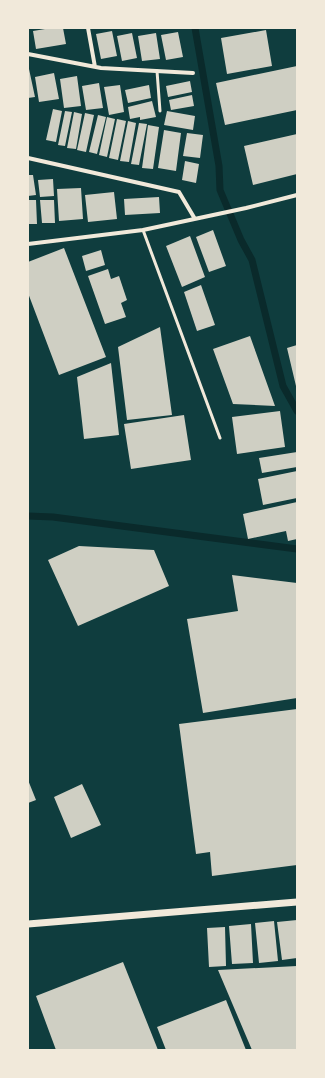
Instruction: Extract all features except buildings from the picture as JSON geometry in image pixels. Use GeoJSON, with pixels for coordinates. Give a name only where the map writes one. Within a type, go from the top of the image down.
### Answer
{"type":"FeatureCollection","features":[{"type":"Feature","properties":{"kind":"street"},"geometry":{"type":"LineString","coordinates":[[88,28],[95,66]]}},
{"type":"Feature","properties":{"kind":"street"},"geometry":{"type":"LineString","coordinates":[[28,54],[101,68],[193,73]]}},
{"type":"Feature","properties":{"kind":"street"},"geometry":{"type":"LineString","coordinates":[[28,158],[179,192],[195,219]]}},
{"type":"Feature","properties":{"kind":"street"},"geometry":{"type":"LineString","coordinates":[[28,244],[143,230],[238,210],[297,195]]}},
{"type":"Feature","properties":{"kind":"street"},"geometry":{"type":"LineString","coordinates":[[28,924],[297,902]]}},
{"type":"Feature","properties":{"kind":"lane"},"geometry":{"type":"LineString","coordinates":[[157,71],[160,111]]}},
{"type":"Feature","properties":{"kind":"lane"},"geometry":{"type":"LineString","coordinates":[[143,230],[220,438]]}},
{"type":"Feature","properties":{"kind":"waterway"},"geometry":{"type":"LineString","coordinates":[[195,28],[219,166],[220,190],[241,240],[252,260],[283,386],[297,411]]}},
{"type":"Feature","properties":{"kind":"waterway"},"geometry":{"type":"LineString","coordinates":[[28,516],[53,517],[297,549]]}}]}
